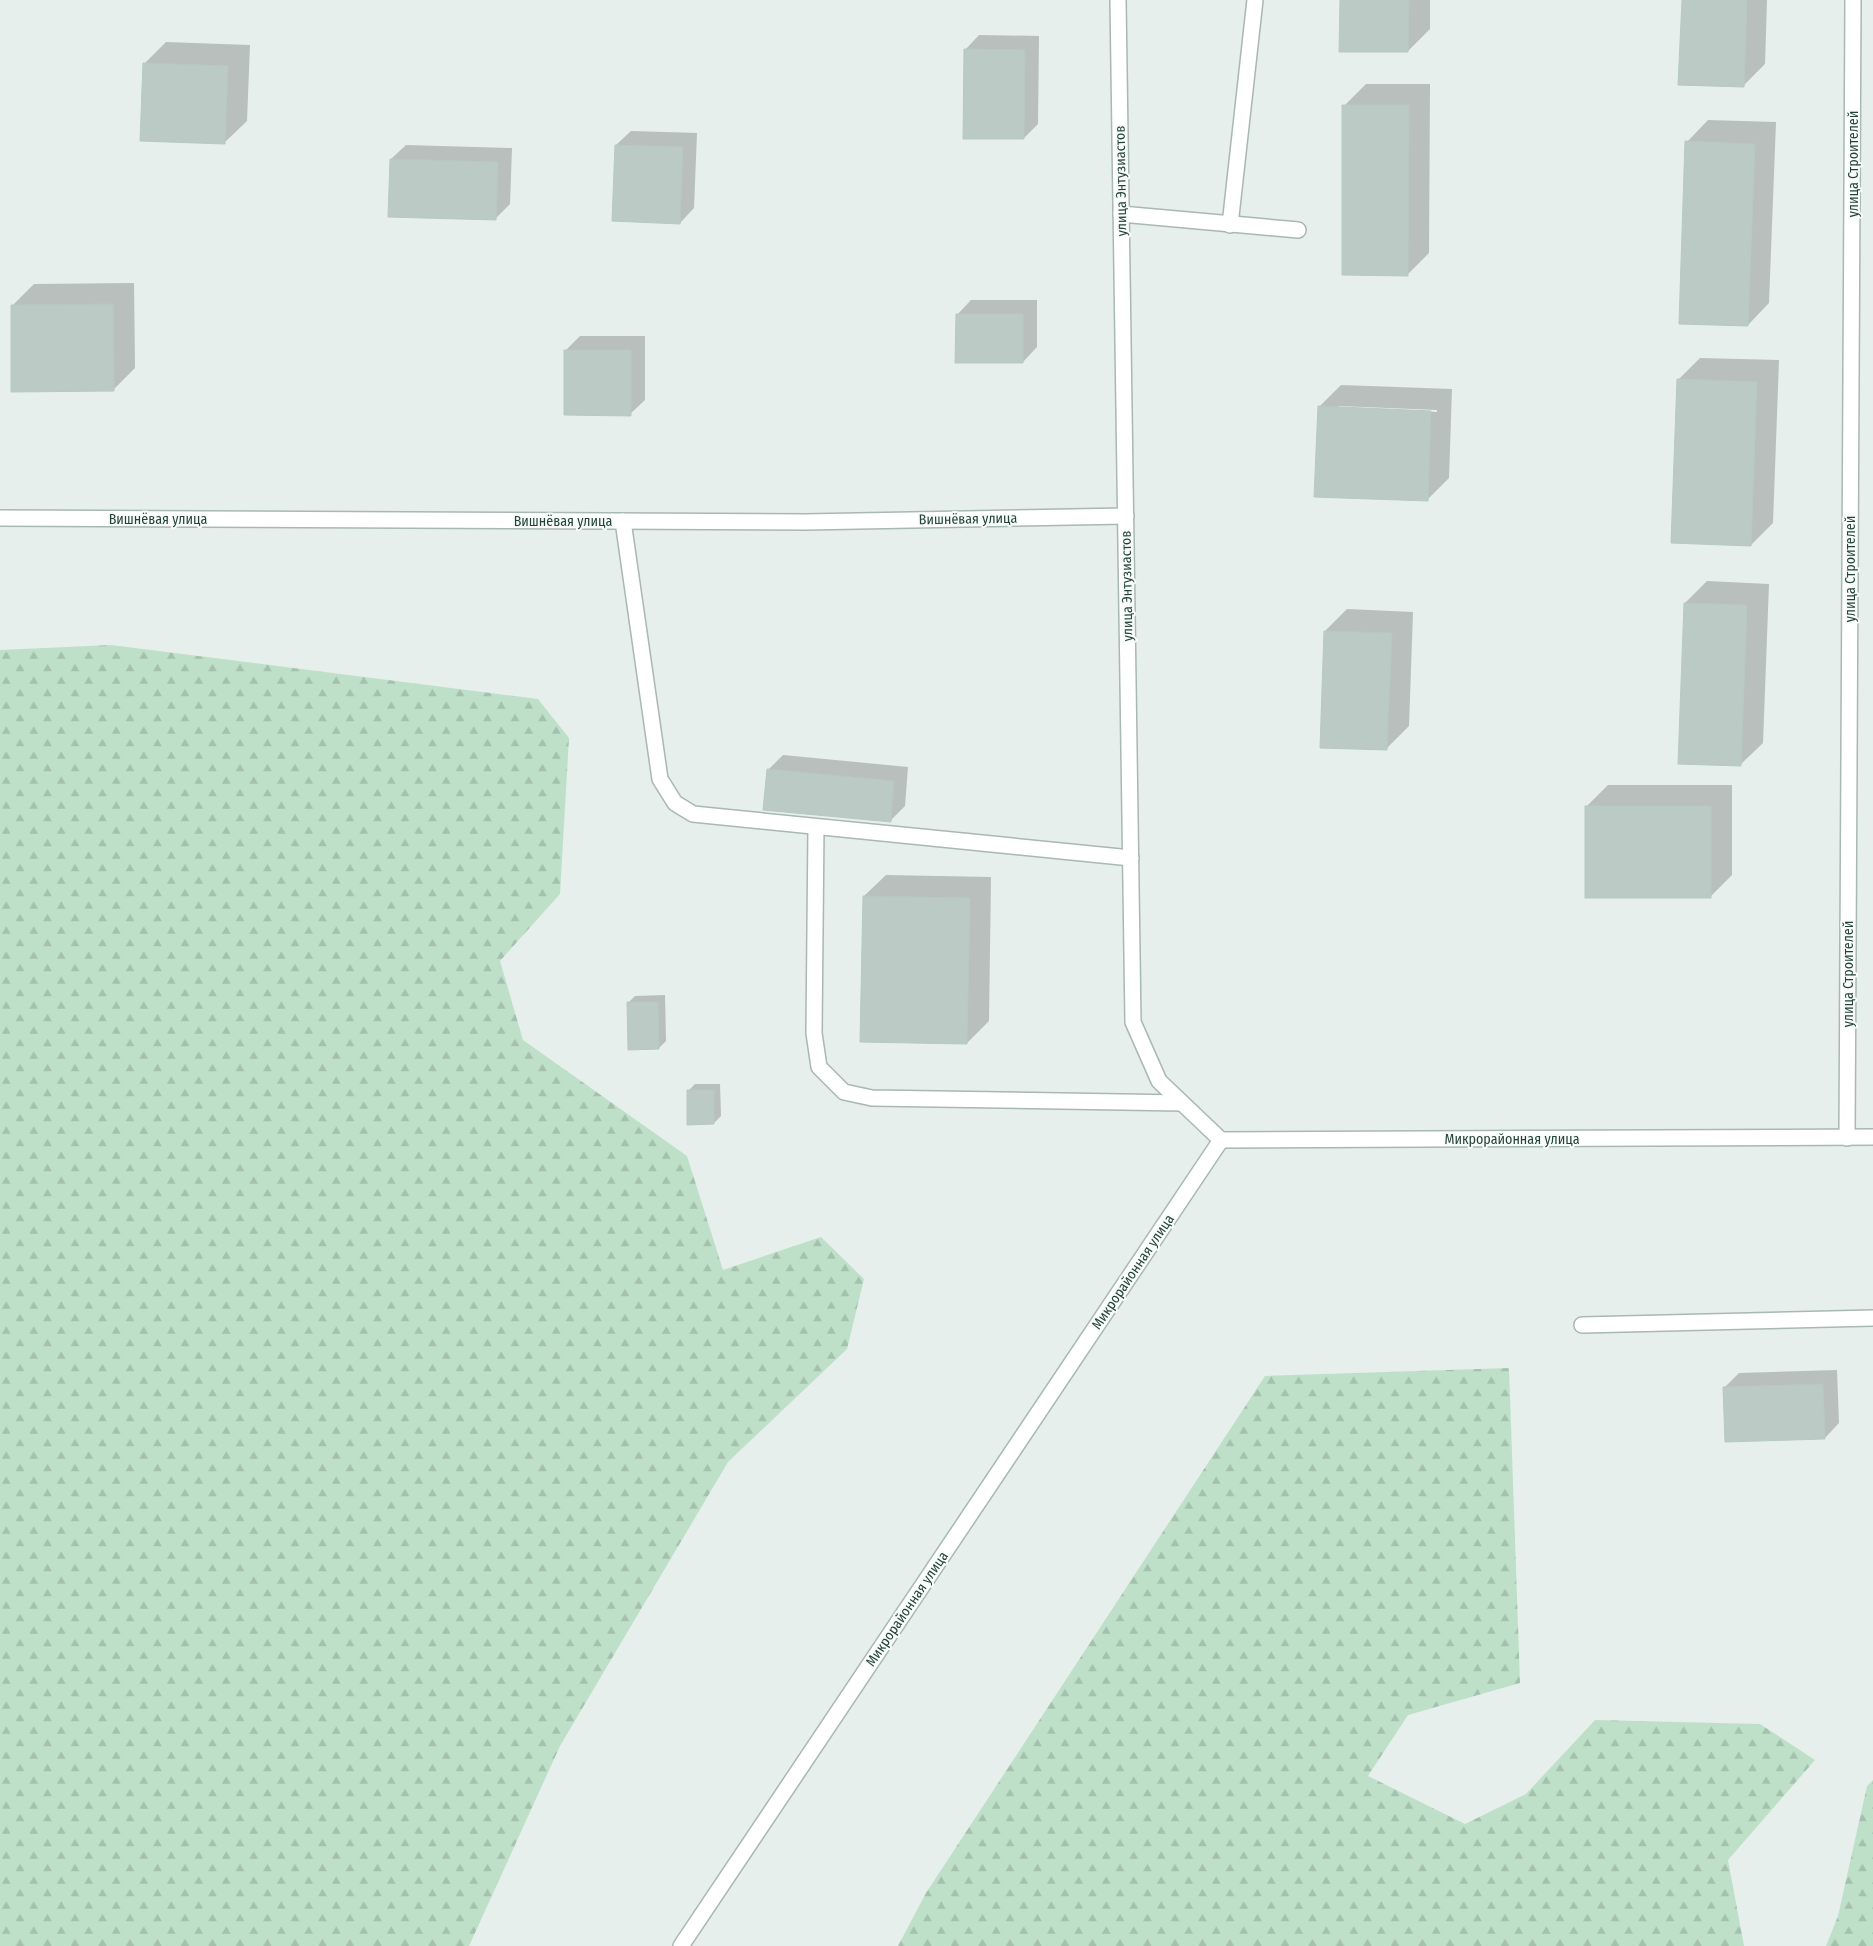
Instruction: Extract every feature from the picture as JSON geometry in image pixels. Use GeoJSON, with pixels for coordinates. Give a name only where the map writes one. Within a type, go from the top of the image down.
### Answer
{"type":"FeatureCollection","features":[{"type":"Feature","properties":{"kind":"street","name":"улица Энтузиастов"},"geometry":{"type":"LineString","coordinates":[[1118,0],[1133,1022],[1159,1081],[1221,1140]]}},
{"type":"Feature","properties":{"kind":"street"},"geometry":{"type":"LineString","coordinates":[[1230,225],[1255,0]]}},
{"type":"Feature","properties":{"kind":"street","name":"улица Строителей"},"geometry":{"type":"LineString","coordinates":[[1848,1138],[1853,0]]}},
{"type":"Feature","properties":{"kind":"street"},"geometry":{"type":"LineString","coordinates":[[1121,214],[1298,230]]}},
{"type":"Feature","properties":{"kind":"street","name":"Вишнёвая улица"},"geometry":{"type":"LineString","coordinates":[[0,518],[805,522],[1126,516]]}},
{"type":"Feature","properties":{"kind":"street"},"geometry":{"type":"LineString","coordinates":[[623,521],[660,779],[675,804],[693,814],[1131,858]]}},
{"type":"Feature","properties":{"kind":"street"},"geometry":{"type":"LineString","coordinates":[[816,826],[814,1033],[819,1067],[844,1092],[872,1098],[1182,1103]]}},
{"type":"Feature","properties":{"kind":"street","name":"Микрорайонная улица"},"geometry":{"type":"LineString","coordinates":[[681,1946],[1221,1140],[1873,1137]]}},
{"type":"Feature","properties":{"kind":"street"},"geometry":{"type":"LineString","coordinates":[[1582,1325],[1873,1318]]}},
{"type":"Feature","properties":{"kind":"green space"},"geometry":{"type":"Polygon","coordinates":[[[111,645],[538,699],[569,738],[560,894],[500,961],[523,1040],[687,1156],[723,1270],[821,1237],[864,1279],[847,1349],[728,1462],[560,1746],[469,1946],[0,1946],[0,650],[111,645]]]}},
{"type":"Feature","properties":{"kind":"green space"},"geometry":{"type":"Polygon","coordinates":[[[1509,1368],[1520,1683],[1408,1715],[1368,1776],[1465,1824],[1526,1794],[1595,1720],[1760,1724],[1815,1760],[1728,1860],[1744,1946],[898,1946],[926,1893],[1265,1376],[1509,1368]]]}},
{"type":"Feature","properties":{"kind":"green space"},"geometry":{"type":"Polygon","coordinates":[[[1873,1780],[1873,1946],[1826,1946],[1838,1916],[1867,1786],[1873,1780]]]}},
{"type":"Feature","properties":{"kind":"building"},"geometry":{"type":"Polygon","coordinates":[[[1340,0],[1409,0],[1408,52],[1339,52],[1340,0]]]}},
{"type":"Feature","properties":{"kind":"building"},"geometry":{"type":"Polygon","coordinates":[[[1682,0],[1747,0],[1744,87],[1678,85],[1682,0]]]}},
{"type":"Feature","properties":{"kind":"building"},"geometry":{"type":"Polygon","coordinates":[[[964,49],[1025,50],[1024,139],[963,139],[964,49]]]}},
{"type":"Feature","properties":{"kind":"building"},"geometry":{"type":"Polygon","coordinates":[[[143,63],[228,66],[225,144],[140,141],[143,63]]]}},
{"type":"Feature","properties":{"kind":"building"},"geometry":{"type":"Polygon","coordinates":[[[1342,105],[1409,105],[1408,276],[1342,275],[1342,105]]]}},
{"type":"Feature","properties":{"kind":"building"},"geometry":{"type":"Polygon","coordinates":[[[1685,141],[1755,144],[1748,326],[1679,324],[1685,141]]]}},
{"type":"Feature","properties":{"kind":"building"},"geometry":{"type":"Polygon","coordinates":[[[615,145],[683,147],[680,224],[612,221],[615,145]]]}},
{"type":"Feature","properties":{"kind":"building"},"geometry":{"type":"Polygon","coordinates":[[[390,159],[498,162],[496,220],[388,217],[390,159]]]}},
{"type":"Feature","properties":{"kind":"building"},"geometry":{"type":"Polygon","coordinates":[[[113,304],[114,391],[11,392],[11,305],[113,304]]]}},
{"type":"Feature","properties":{"kind":"building"},"geometry":{"type":"Polygon","coordinates":[[[956,314],[1023,314],[1023,363],[955,363],[956,314]]]}},
{"type":"Feature","properties":{"kind":"building"},"geometry":{"type":"Polygon","coordinates":[[[564,350],[631,350],[631,416],[564,415],[564,350]]]}},
{"type":"Feature","properties":{"kind":"building"},"geometry":{"type":"Polygon","coordinates":[[[1677,379],[1757,382],[1751,546],[1671,543],[1677,379]]]}},
{"type":"Feature","properties":{"kind":"building"},"geometry":{"type":"Polygon","coordinates":[[[1318,406],[1431,411],[1428,501],[1314,497],[1318,406]]]}},
{"type":"Feature","properties":{"kind":"building"},"geometry":{"type":"Polygon","coordinates":[[[1684,603],[1747,605],[1741,766],[1678,764],[1684,603]]]}},
{"type":"Feature","properties":{"kind":"building"},"geometry":{"type":"Polygon","coordinates":[[[1324,631],[1392,633],[1387,750],[1320,748],[1324,631]]]}},
{"type":"Feature","properties":{"kind":"building"},"geometry":{"type":"Polygon","coordinates":[[[767,769],[894,781],[891,822],[763,810],[767,769]]]}},
{"type":"Feature","properties":{"kind":"building"},"geometry":{"type":"Polygon","coordinates":[[[1585,806],[1711,806],[1711,898],[1585,898],[1585,806]]]}},
{"type":"Feature","properties":{"kind":"building"},"geometry":{"type":"Polygon","coordinates":[[[863,896],[970,898],[967,1044],[860,1042],[863,896]]]}},
{"type":"Feature","properties":{"kind":"building"},"geometry":{"type":"Polygon","coordinates":[[[627,1002],[658,1002],[659,1049],[628,1050],[627,1002]]]}},
{"type":"Feature","properties":{"kind":"building"},"geometry":{"type":"Polygon","coordinates":[[[687,1090],[714,1090],[714,1124],[687,1125],[687,1090]]]}},
{"type":"Feature","properties":{"kind":"building"},"geometry":{"type":"Polygon","coordinates":[[[1823,1384],[1825,1439],[1725,1442],[1723,1387],[1823,1384]]]}}]}
